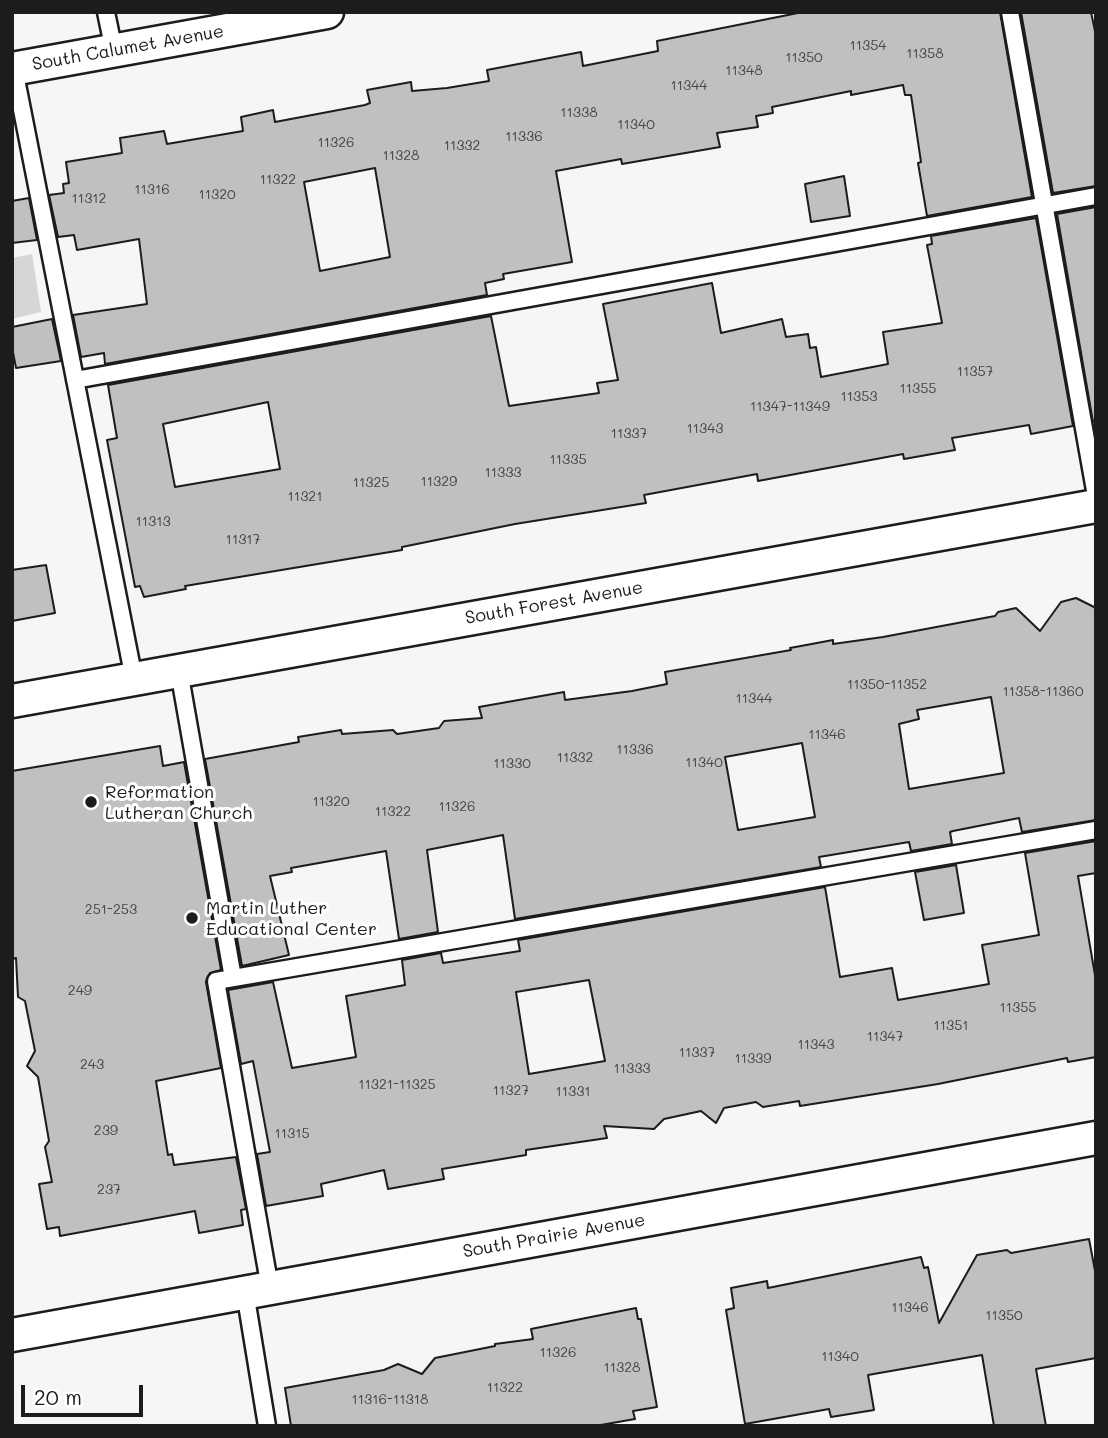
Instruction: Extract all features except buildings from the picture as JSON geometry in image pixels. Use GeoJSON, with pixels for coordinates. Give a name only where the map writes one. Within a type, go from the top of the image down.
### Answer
{"type":"FeatureCollection","features":[{"type":"Feature","properties":{"kind":"street","name":"South Calumet Avenue"},"geometry":{"type":"LineString","coordinates":[[13,69],[327,12]]}},
{"type":"Feature","properties":{"kind":"street","name":"South Forest Avenue"},"geometry":{"type":"LineString","coordinates":[[12,701],[1096,506]]}},
{"type":"Feature","properties":{"kind":"street","name":"South Prairie Avenue"},"geometry":{"type":"LineString","coordinates":[[12,1335],[1096,1139]]}},
{"type":"Feature","properties":{"kind":"lane"},"geometry":{"type":"LineString","coordinates":[[107,12],[114,51]]}},
{"type":"Feature","properties":{"kind":"lane"},"geometry":{"type":"LineString","coordinates":[[1010,12],[1096,496]]}},
{"type":"Feature","properties":{"kind":"lane"},"geometry":{"type":"LineString","coordinates":[[13,69],[134,679]]}},
{"type":"Feature","properties":{"kind":"lane"},"geometry":{"type":"LineString","coordinates":[[75,380],[1096,196]]}},
{"type":"Feature","properties":{"kind":"lane"},"geometry":{"type":"LineString","coordinates":[[179,671],[233,978]]}},
{"type":"Feature","properties":{"kind":"lane"},"geometry":{"type":"LineString","coordinates":[[267,1426],[258,1290],[216,981],[1096,830]]}},
{"type":"Feature","properties":{"kind":"shaded area"},"geometry":{"type":"Polygon","coordinates":[[[32,254],[41,312],[12,319],[12,258],[32,254]]]}},
{"type":"Feature","properties":{"kind":"place","name":"Reformation Lutheran Church"},"geometry":{"type":"Point","coordinates":[91,802]}},
{"type":"Feature","properties":{"kind":"place","name":"Martin Luther Educational Center"},"geometry":{"type":"Point","coordinates":[192,918]}}]}
